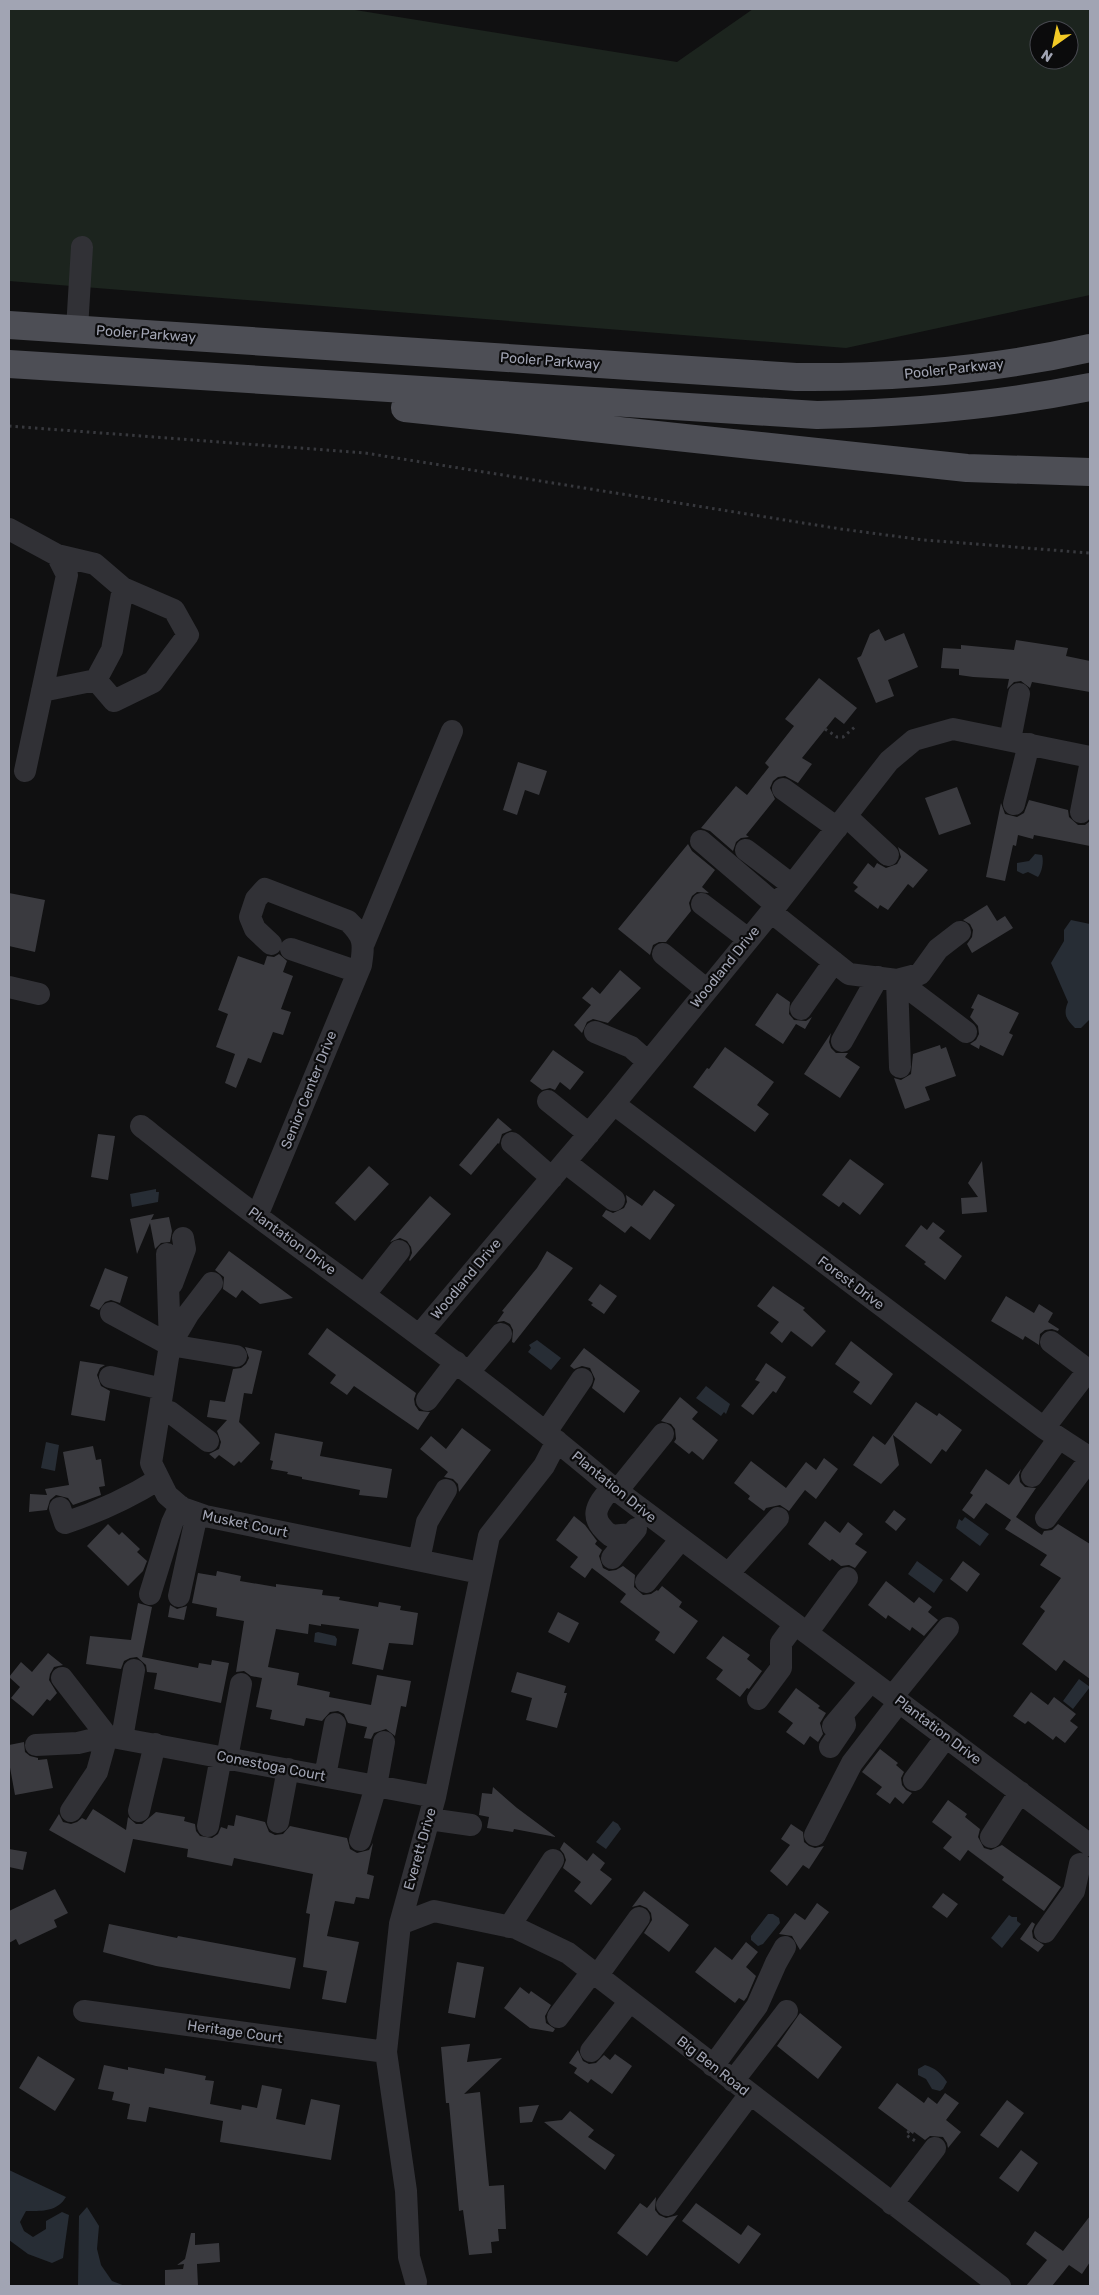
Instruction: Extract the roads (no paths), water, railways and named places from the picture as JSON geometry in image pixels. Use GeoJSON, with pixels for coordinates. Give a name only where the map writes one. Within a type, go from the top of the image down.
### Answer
{"type":"FeatureCollection","features":[{"type":"Feature","properties":{"kind":"main road","name":"Pooler Parkway"},"geometry":{"type":"LineString","coordinates":[[9,325],[796,377],[876,377],[928,373],[985,366],[1090,348]]}},
{"type":"Feature","properties":{"kind":"main road"},"geometry":{"type":"LineString","coordinates":[[11,364],[817,415],[944,408],[1008,401],[1090,386]]}},
{"type":"Feature","properties":{"kind":"main road"},"geometry":{"type":"LineString","coordinates":[[11,364],[967,468],[1090,472]]}},
{"type":"Feature","properties":{"kind":"street"},"geometry":{"type":"LineString","coordinates":[[77,329],[82,247]]}},
{"type":"Feature","properties":{"kind":"street"},"geometry":{"type":"LineString","coordinates":[[9,529],[57,555],[95,564],[123,588],[174,610],[188,635],[153,682],[114,701],[96,680]]}},
{"type":"Feature","properties":{"kind":"street"},"geometry":{"type":"LineString","coordinates":[[25,771],[67,575],[57,555]]}},
{"type":"Feature","properties":{"kind":"street"},"geometry":{"type":"LineString","coordinates":[[96,680],[112,650],[123,588]]}},
{"type":"Feature","properties":{"kind":"street"},"geometry":{"type":"LineString","coordinates":[[42,691],[96,680]]}},
{"type":"Feature","properties":{"kind":"street"},"geometry":{"type":"LineString","coordinates":[[1014,804],[1020,742],[1019,694]]}},
{"type":"Feature","properties":{"kind":"street","name":"Woodland Drive"},"geometry":{"type":"LineString","coordinates":[[420,1334],[614,1104],[792,885],[889,761],[914,740],[954,729],[1090,757]]}},
{"type":"Feature","properties":{"kind":"street","name":"Senior Center Drive"},"geometry":{"type":"LineString","coordinates":[[257,1216],[360,969],[364,943],[452,731]]}},
{"type":"Feature","properties":{"kind":"street"},"geometry":{"type":"LineString","coordinates":[[1080,812],[1090,766]]}},
{"type":"Feature","properties":{"kind":"street"},"geometry":{"type":"LineString","coordinates":[[784,789],[841,822],[888,855]]}},
{"type":"Feature","properties":{"kind":"street"},"geometry":{"type":"LineString","coordinates":[[701,841],[773,908],[849,974],[887,979],[920,974],[938,949],[960,932]]}},
{"type":"Feature","properties":{"kind":"street"},"geometry":{"type":"LineString","coordinates":[[746,850],[792,885]]}},
{"type":"Feature","properties":{"kind":"street"},"geometry":{"type":"LineString","coordinates":[[360,969],[281,947],[255,929],[250,917],[256,899],[265,889],[348,920],[358,930],[364,943]]}},
{"type":"Feature","properties":{"kind":"street"},"geometry":{"type":"LineString","coordinates":[[702,904],[748,939]]}},
{"type":"Feature","properties":{"kind":"street"},"geometry":{"type":"LineString","coordinates":[[663,954],[707,990]]}},
{"type":"Feature","properties":{"kind":"street"},"geometry":{"type":"LineString","coordinates":[[801,1009],[834,962]]}},
{"type":"Feature","properties":{"kind":"street"},"geometry":{"type":"LineString","coordinates":[[887,979],[966,1032]]}},
{"type":"Feature","properties":{"kind":"street"},"geometry":{"type":"LineString","coordinates":[[842,1041],[887,979]]}},
{"type":"Feature","properties":{"kind":"street"},"geometry":{"type":"LineString","coordinates":[[887,979],[900,1067]]}},
{"type":"Feature","properties":{"kind":"street"},"geometry":{"type":"LineString","coordinates":[[9,987],[39,994]]}},
{"type":"Feature","properties":{"kind":"street"},"geometry":{"type":"LineString","coordinates":[[595,1032],[631,1047],[648,1062]]}},
{"type":"Feature","properties":{"kind":"street"},"geometry":{"type":"LineString","coordinates":[[548,1101],[589,1134]]}},
{"type":"Feature","properties":{"kind":"street","name":"Forest Drive"},"geometry":{"type":"LineString","coordinates":[[614,1104],[1052,1433],[1090,1459]]}},
{"type":"Feature","properties":{"kind":"street","name":"Plantation Drive"},"geometry":{"type":"LineString","coordinates":[[141,1126],[257,1216],[420,1334],[552,1436],[615,1489],[1020,1792],[1087,1854]]}},
{"type":"Feature","properties":{"kind":"street"},"geometry":{"type":"LineString","coordinates":[[512,1143],[614,1200]]}},
{"type":"Feature","properties":{"kind":"street"},"geometry":{"type":"LineString","coordinates":[[169,1292],[186,1249],[183,1238]]}},
{"type":"Feature","properties":{"kind":"street"},"geometry":{"type":"LineString","coordinates":[[365,1294],[399,1251]]}},
{"type":"Feature","properties":{"kind":"street"},"geometry":{"type":"LineString","coordinates":[[167,1254],[170,1345],[151,1463],[167,1495],[188,1510]]}},
{"type":"Feature","properties":{"kind":"street"},"geometry":{"type":"LineString","coordinates":[[170,1345],[189,1313],[212,1283]]}},
{"type":"Feature","properties":{"kind":"street"},"geometry":{"type":"LineString","coordinates":[[111,1313],[170,1345],[236,1356]]}},
{"type":"Feature","properties":{"kind":"street"},"geometry":{"type":"LineString","coordinates":[[427,1400],[501,1334]]}},
{"type":"Feature","properties":{"kind":"street"},"geometry":{"type":"LineString","coordinates":[[1032,1476],[1052,1433],[1089,1369],[1051,1342]]}},
{"type":"Feature","properties":{"kind":"street"},"geometry":{"type":"LineString","coordinates":[[110,1377],[161,1399],[170,1412],[208,1441]]}},
{"type":"Feature","properties":{"kind":"street","name":"Everett Drive"},"geometry":{"type":"LineString","coordinates":[[416,2282],[409,2257],[406,2191],[386,2052],[400,1924],[435,1797],[489,1536],[544,1466],[552,1436],[582,1379]]}},
{"type":"Feature","properties":{"kind":"street"},"geometry":{"type":"LineString","coordinates":[[632,1534],[611,1536],[600,1528],[596,1518],[597,1508],[663,1434]]}},
{"type":"Feature","properties":{"kind":"street"},"geometry":{"type":"LineString","coordinates":[[1046,1518],[1090,1459]]}},
{"type":"Feature","properties":{"kind":"street"},"geometry":{"type":"LineString","coordinates":[[60,1508],[65,1523],[95,1513],[133,1495],[159,1479]]}},
{"type":"Feature","properties":{"kind":"street"},"geometry":{"type":"LineString","coordinates":[[419,1560],[427,1522],[446,1490]]}},
{"type":"Feature","properties":{"kind":"street"},"geometry":{"type":"LineString","coordinates":[[150,1594],[172,1522],[188,1510]]}},
{"type":"Feature","properties":{"kind":"street"},"geometry":{"type":"LineString","coordinates":[[179,1596],[188,1510]]}},
{"type":"Feature","properties":{"kind":"street","name":"Musket Court"},"geometry":{"type":"LineString","coordinates":[[188,1510],[480,1573]]}},
{"type":"Feature","properties":{"kind":"street"},"geometry":{"type":"LineString","coordinates":[[612,1558],[648,1514]]}},
{"type":"Feature","properties":{"kind":"street"},"geometry":{"type":"LineString","coordinates":[[728,1574],[778,1518]]}},
{"type":"Feature","properties":{"kind":"street"},"geometry":{"type":"LineString","coordinates":[[646,1582],[681,1539]]}},
{"type":"Feature","properties":{"kind":"street"},"geometry":{"type":"LineString","coordinates":[[764,1665],[781,1643],[801,1628],[847,1578]]}},
{"type":"Feature","properties":{"kind":"street"},"geometry":{"type":"LineString","coordinates":[[815,1835],[852,1763],[948,1628]]}},
{"type":"Feature","properties":{"kind":"street"},"geometry":{"type":"LineString","coordinates":[[758,1699],[781,1668],[781,1643]]}},
{"type":"Feature","properties":{"kind":"street"},"geometry":{"type":"LineString","coordinates":[[71,1811],[97,1772],[115,1737],[134,1670]]}},
{"type":"Feature","properties":{"kind":"street"},"geometry":{"type":"LineString","coordinates":[[62,1678],[115,1737]]}},
{"type":"Feature","properties":{"kind":"street"},"geometry":{"type":"LineString","coordinates":[[835,1729],[871,1681]]}},
{"type":"Feature","properties":{"kind":"street"},"geometry":{"type":"LineString","coordinates":[[208,1826],[241,1684]]}},
{"type":"Feature","properties":{"kind":"street"},"geometry":{"type":"LineString","coordinates":[[325,1776],[335,1724]]}},
{"type":"Feature","properties":{"kind":"street"},"geometry":{"type":"LineString","coordinates":[[36,1746],[78,1743],[115,1737]]}},
{"type":"Feature","properties":{"kind":"street","name":"Conestoga Court"},"geometry":{"type":"LineString","coordinates":[[115,1737],[435,1797]]}},
{"type":"Feature","properties":{"kind":"street"},"geometry":{"type":"LineString","coordinates":[[914,1780],[946,1737]]}},
{"type":"Feature","properties":{"kind":"street"},"geometry":{"type":"LineString","coordinates":[[360,1840],[376,1786],[384,1742]]}},
{"type":"Feature","properties":{"kind":"street"},"geometry":{"type":"LineString","coordinates":[[138,1811],[155,1744]]}},
{"type":"Feature","properties":{"kind":"street"},"geometry":{"type":"LineString","coordinates":[[278,1822],[288,1769]]}},
{"type":"Feature","properties":{"kind":"street"},"geometry":{"type":"LineString","coordinates":[[991,1837],[1020,1792]]}},
{"type":"Feature","properties":{"kind":"street"},"geometry":{"type":"LineString","coordinates":[[429,1818],[471,1825]]}},
{"type":"Feature","properties":{"kind":"street"},"geometry":{"type":"LineString","coordinates":[[1061,1888],[1087,1854]]}},
{"type":"Feature","properties":{"kind":"street"},"geometry":{"type":"LineString","coordinates":[[1045,1932],[1074,1891],[1087,1854]]}},
{"type":"Feature","properties":{"kind":"street"},"geometry":{"type":"LineString","coordinates":[[510,1927],[553,1860]]}},
{"type":"Feature","properties":{"kind":"street","name":"Big Ben Road"},"geometry":{"type":"LineString","coordinates":[[400,1924],[434,1911],[510,1927],[568,1953],[1000,2286]]}},
{"type":"Feature","properties":{"kind":"street"},"geometry":{"type":"LineString","coordinates":[[558,2017],[639,1918]]}},
{"type":"Feature","properties":{"kind":"street"},"geometry":{"type":"LineString","coordinates":[[713,2066],[757,2006],[756,1993],[785,1947]]}},
{"type":"Feature","properties":{"kind":"street"},"geometry":{"type":"LineString","coordinates":[[591,2051],[630,2001]]}},
{"type":"Feature","properties":{"kind":"street","name":"Heritage Court"},"geometry":{"type":"LineString","coordinates":[[84,2011],[386,2052]]}},
{"type":"Feature","properties":{"kind":"street"},"geometry":{"type":"LineString","coordinates":[[666,2206],[742,2088],[787,2011]]}},
{"type":"Feature","properties":{"kind":"street"},"geometry":{"type":"LineString","coordinates":[[892,2204],[935,2148]]}}]}
